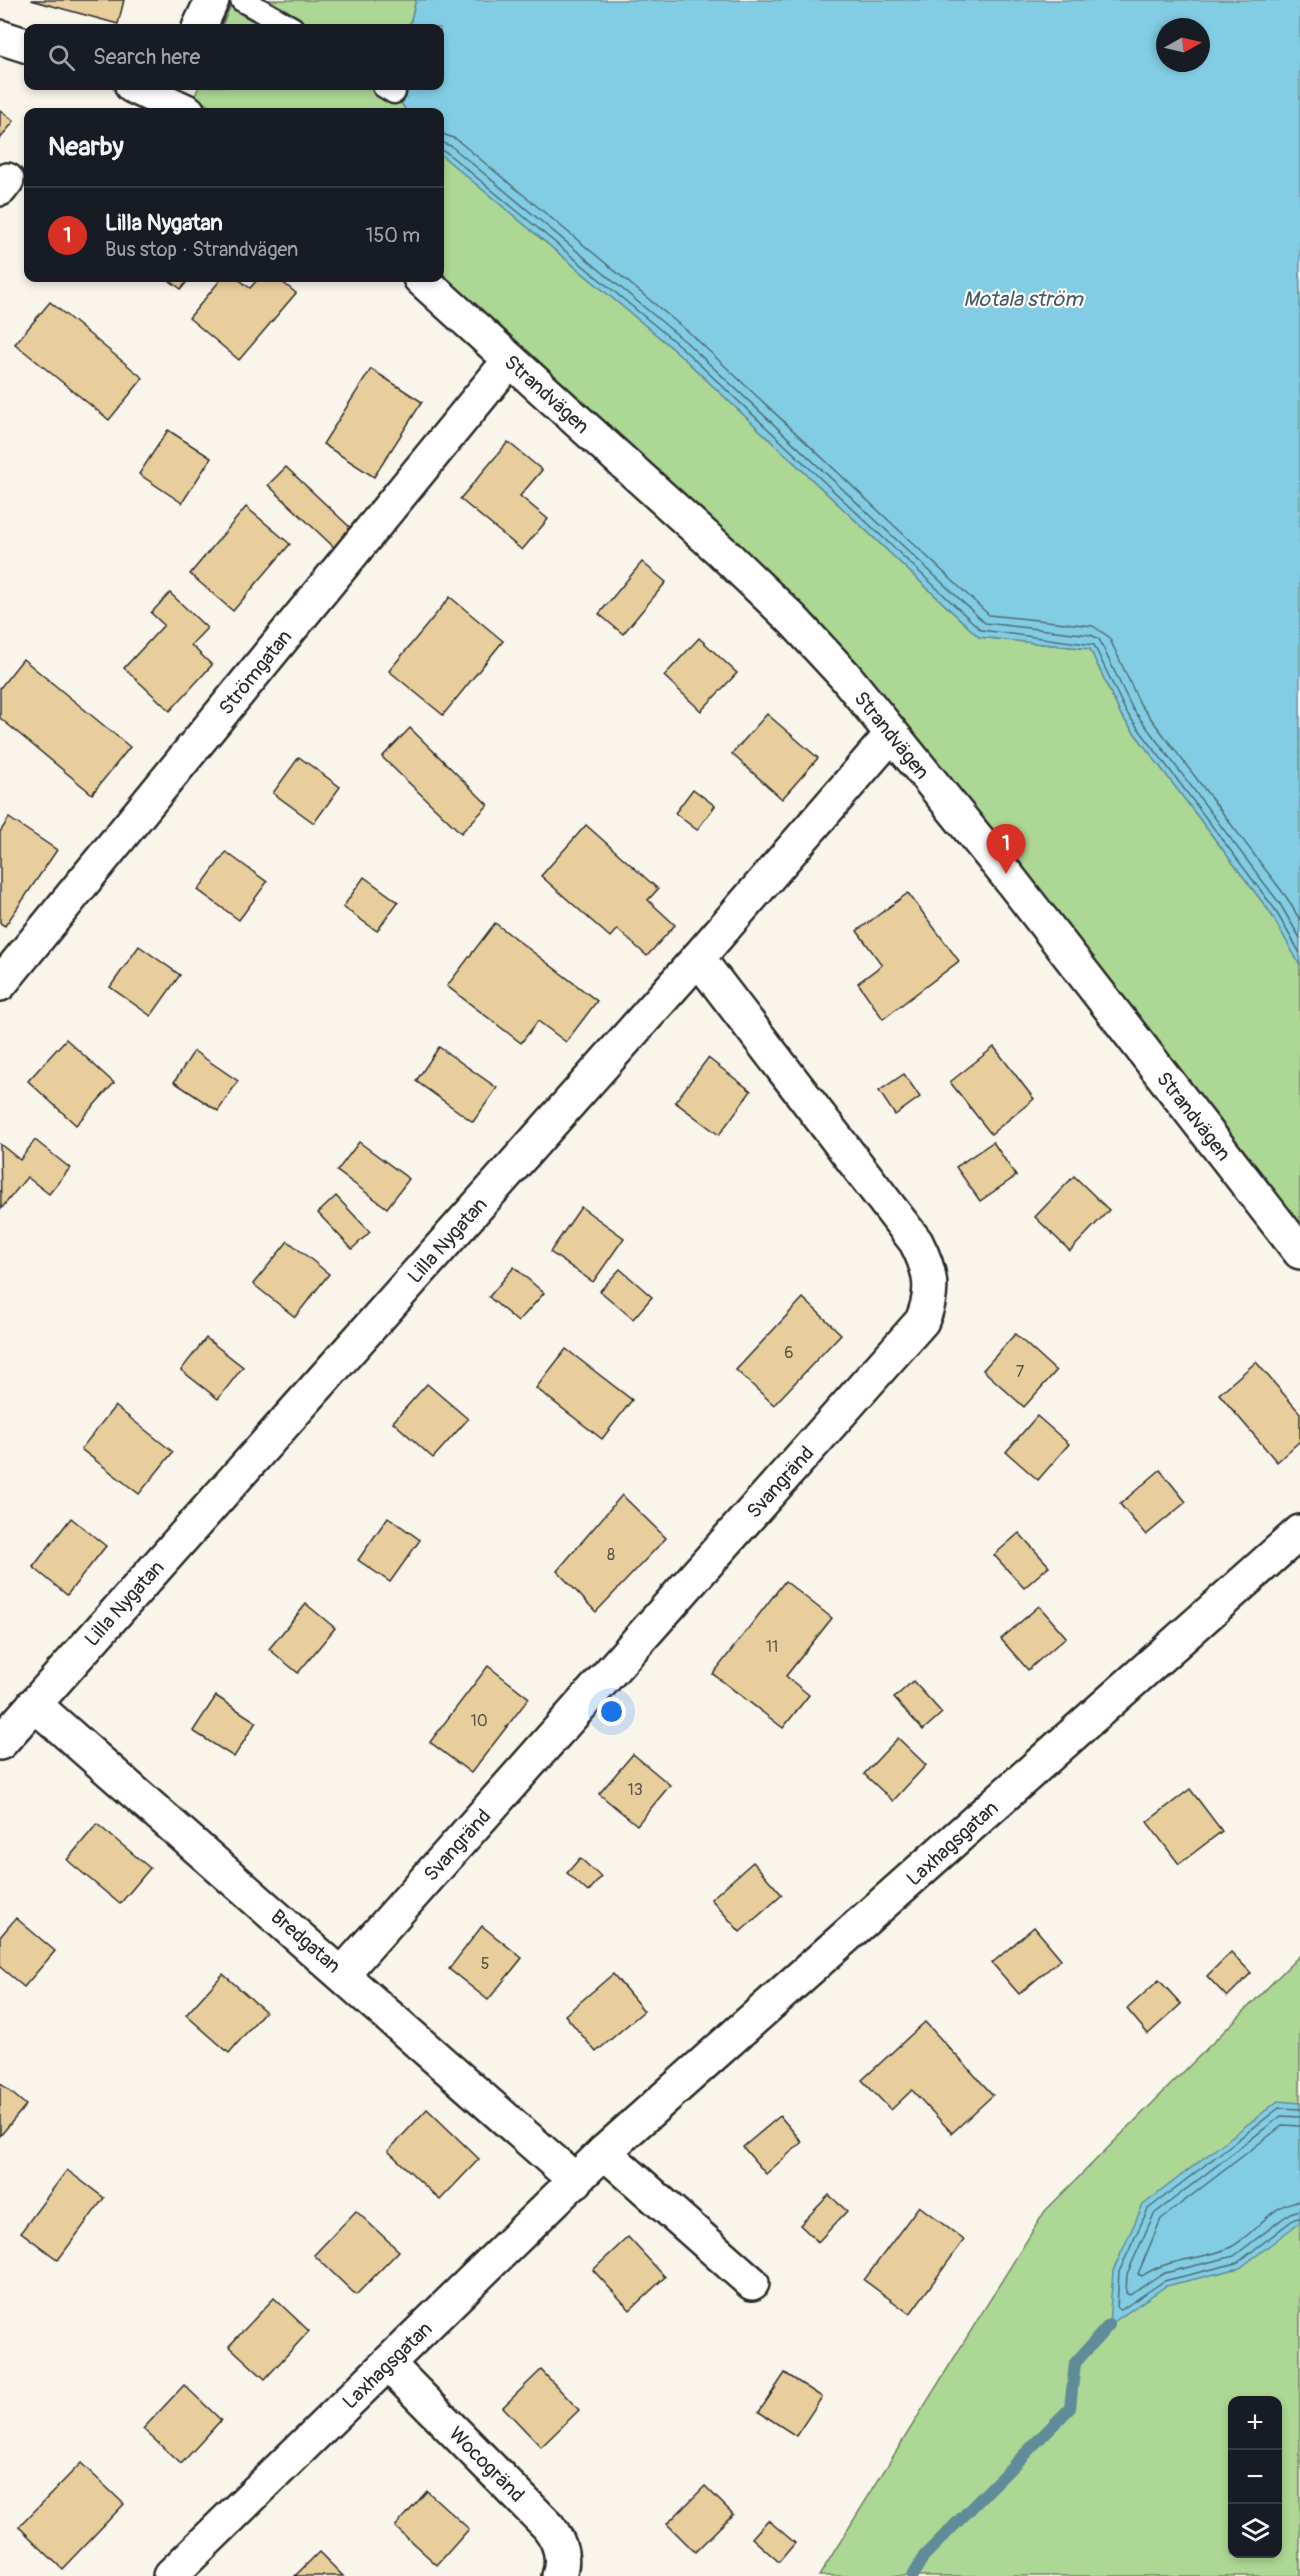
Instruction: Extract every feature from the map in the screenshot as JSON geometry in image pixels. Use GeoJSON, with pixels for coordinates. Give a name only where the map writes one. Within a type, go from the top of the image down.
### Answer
{"type":"FeatureCollection","features":[{"type":"Feature","properties":{"kind":"street"},"geometry":{"type":"LineString","coordinates":[[201,24],[212,0]]}},
{"type":"Feature","properties":{"kind":"street"},"geometry":{"type":"LineString","coordinates":[[0,37],[24,45]]}},
{"type":"Feature","properties":{"kind":"street"},"geometry":{"type":"LineString","coordinates":[[145,90],[176,100]]}},
{"type":"Feature","properties":{"kind":"street","name":"Strandvägen"},"geometry":{"type":"LineString","coordinates":[[424,282],[722,551],[793,620],[845,676],[1006,874],[1300,1252]]}},
{"type":"Feature","properties":{"kind":"street","name":"Strömgatan"},"geometry":{"type":"LineString","coordinates":[[0,984],[510,360]]}},
{"type":"Feature","properties":{"kind":"street","name":"Lilla Nygatan"},"geometry":{"type":"LineString","coordinates":[[0,1743],[698,958],[892,734]]}},
{"type":"Feature","properties":{"kind":"street","name":"Svangränd"},"geometry":{"type":"LineString","coordinates":[[343,1973],[922,1321],[931,1300],[924,1258],[916,1242],[698,958]]}},
{"type":"Feature","properties":{"kind":"street","name":"Laxhagsgatan"},"geometry":{"type":"LineString","coordinates":[[170,2576],[604,2152],[1300,1532]]}},
{"type":"Feature","properties":{"kind":"street","name":"Bredgatan"},"geometry":{"type":"LineString","coordinates":[[34,1704],[343,1973],[576,2181]]}},
{"type":"Feature","properties":{"kind":"street"},"geometry":{"type":"LineString","coordinates":[[604,2152],[752,2283]]}},
{"type":"Feature","properties":{"kind":"street","name":"Wocogränd"},"geometry":{"type":"LineString","coordinates":[[388,2364],[557,2537],[562,2567],[559,2576]]}},
{"type":"Feature","properties":{"kind":"lane"},"geometry":{"type":"LineString","coordinates":[[242,0],[285,24]]}},
{"type":"Feature","properties":{"kind":"green space"},"geometry":{"type":"Polygon","coordinates":[[[233,0],[416,0],[410,24],[223,24],[233,0]]]}},
{"type":"Feature","properties":{"kind":"green space"},"geometry":{"type":"Polygon","coordinates":[[[197,90],[395,90],[404,108],[212,108],[195,96],[197,90]]]}},
{"type":"Feature","properties":{"kind":"green space"},"geometry":{"type":"Polygon","coordinates":[[[444,157],[677,352],[979,637],[1090,649],[1121,715],[1270,912],[1300,965],[1300,1242],[1047,906],[444,282],[444,157]]]}},
{"type":"Feature","properties":{"kind":"green space"},"geometry":{"type":"Polygon","coordinates":[[[1300,1955],[1300,2576],[819,2576],[1045,2211],[1300,1955]]]}},
{"type":"Feature","properties":{"kind":"water","name":"Motala ström"},"geometry":{"type":"Polygon","coordinates":[[[416,0],[1300,0],[1300,965],[1270,912],[1121,715],[1090,649],[979,637],[677,352],[444,157],[444,108],[404,108],[395,90],[444,90],[444,24],[410,24],[416,0]]]}},
{"type":"Feature","properties":{"kind":"water"},"geometry":{"type":"Polygon","coordinates":[[[1278,2101],[1300,2103],[1300,2222],[1240,2268],[1166,2286],[1109,2325],[1113,2271],[1143,2205],[1278,2101]]]}},
{"type":"Feature","properties":{"kind":"building"},"geometry":{"type":"Polygon","coordinates":[[[31,0],[124,0],[118,24],[31,0]]]}},
{"type":"Feature","properties":{"kind":"building"},"geometry":{"type":"Polygon","coordinates":[[[0,110],[14,121],[0,139],[0,110]]]}},
{"type":"Feature","properties":{"kind":"building"},"geometry":{"type":"Polygon","coordinates":[[[171,282],[187,282],[181,289],[171,282]]]}},
{"type":"Feature","properties":{"kind":"building"},"geometry":{"type":"Polygon","coordinates":[[[219,282],[242,282],[250,288],[255,282],[282,282],[296,293],[239,360],[189,318],[219,282]]]}},
{"type":"Feature","properties":{"kind":"building"},"geometry":{"type":"Polygon","coordinates":[[[50,302],[143,378],[109,420],[15,344],[50,302]]]}},
{"type":"Feature","properties":{"kind":"building"},"geometry":{"type":"Polygon","coordinates":[[[371,369],[422,402],[374,477],[323,444],[371,369]]]}},
{"type":"Feature","properties":{"kind":"building"},"geometry":{"type":"Polygon","coordinates":[[[168,430],[211,458],[182,503],[139,474],[168,430]]]}},
{"type":"Feature","properties":{"kind":"building"},"geometry":{"type":"Polygon","coordinates":[[[508,442],[542,470],[520,496],[548,519],[522,550],[460,499],[508,442]]]}},
{"type":"Feature","properties":{"kind":"building"},"geometry":{"type":"Polygon","coordinates":[[[286,467],[354,531],[337,550],[268,485],[286,467]]]}},
{"type":"Feature","properties":{"kind":"building"},"geometry":{"type":"Polygon","coordinates":[[[246,507],[290,544],[233,611],[190,574],[246,507]]]}},
{"type":"Feature","properties":{"kind":"building"},"geometry":{"type":"Polygon","coordinates":[[[642,562],[666,582],[623,634],[599,614],[642,562]]]}},
{"type":"Feature","properties":{"kind":"building"},"geometry":{"type":"Polygon","coordinates":[[[170,593],[207,628],[191,645],[212,665],[170,711],[124,668],[164,625],[151,613],[170,593]]]}},
{"type":"Feature","properties":{"kind":"building"},"geometry":{"type":"Polygon","coordinates":[[[450,597],[503,641],[443,715],[389,671],[450,597]]]}},
{"type":"Feature","properties":{"kind":"building"},"geometry":{"type":"Polygon","coordinates":[[[699,638],[737,673],[701,711],[664,676],[699,638]]]}},
{"type":"Feature","properties":{"kind":"building"},"geometry":{"type":"Polygon","coordinates":[[[23,659],[130,747],[92,794],[0,718],[0,688],[23,659]]]}},
{"type":"Feature","properties":{"kind":"building"},"geometry":{"type":"Polygon","coordinates":[[[767,714],[818,758],[782,799],[732,754],[767,714]]]}},
{"type":"Feature","properties":{"kind":"building"},"geometry":{"type":"Polygon","coordinates":[[[410,728],[488,805],[461,833],[382,757],[410,728]]]}},
{"type":"Feature","properties":{"kind":"building"},"geometry":{"type":"Polygon","coordinates":[[[299,757],[340,787],[314,823],[273,793],[299,757]]]}},
{"type":"Feature","properties":{"kind":"building"},"geometry":{"type":"Polygon","coordinates":[[[693,789],[715,806],[697,830],[675,813],[693,789]]]}},
{"type":"Feature","properties":{"kind":"building"},"geometry":{"type":"Polygon","coordinates":[[[9,818],[57,850],[5,926],[0,923],[0,832],[9,818]]]}},
{"type":"Feature","properties":{"kind":"building"},"geometry":{"type":"Polygon","coordinates":[[[586,825],[658,889],[648,900],[675,925],[647,956],[617,929],[610,937],[541,876],[586,825]]]}},
{"type":"Feature","properties":{"kind":"building"},"geometry":{"type":"Polygon","coordinates":[[[226,852],[267,882],[239,920],[198,890],[226,852]]]}},
{"type":"Feature","properties":{"kind":"building"},"geometry":{"type":"Polygon","coordinates":[[[364,877],[398,902],[377,931],[343,907],[364,877]]]}},
{"type":"Feature","properties":{"kind":"building"},"geometry":{"type":"Polygon","coordinates":[[[908,893],[959,961],[883,1019],[858,983],[882,965],[857,931],[908,893]]]}},
{"type":"Feature","properties":{"kind":"building"},"geometry":{"type":"Polygon","coordinates":[[[495,923],[597,1001],[566,1042],[538,1021],[521,1043],[447,986],[495,923]]]}},
{"type":"Feature","properties":{"kind":"building"},"geometry":{"type":"Polygon","coordinates":[[[139,946],[180,975],[151,1016],[110,987],[139,946]]]}},
{"type":"Feature","properties":{"kind":"building"},"geometry":{"type":"Polygon","coordinates":[[[66,1039],[114,1083],[76,1125],[28,1081],[66,1039]]]}},
{"type":"Feature","properties":{"kind":"building"},"geometry":{"type":"Polygon","coordinates":[[[439,1047],[497,1088],[473,1122],[416,1081],[439,1047]]]}},
{"type":"Feature","properties":{"kind":"building"},"geometry":{"type":"Polygon","coordinates":[[[994,1047],[1034,1099],[991,1134],[950,1082],[994,1047]]]}},
{"type":"Feature","properties":{"kind":"building"},"geometry":{"type":"Polygon","coordinates":[[[194,1051],[238,1081],[218,1111],[174,1082],[194,1051]]]}},
{"type":"Feature","properties":{"kind":"building"},"geometry":{"type":"Polygon","coordinates":[[[708,1058],[751,1091],[719,1135],[675,1102],[708,1058]]]}},
{"type":"Feature","properties":{"kind":"building"},"geometry":{"type":"Polygon","coordinates":[[[904,1074],[920,1097],[895,1115],[879,1091],[904,1074]]]}},
{"type":"Feature","properties":{"kind":"building"},"geometry":{"type":"Polygon","coordinates":[[[35,1140],[70,1168],[49,1194],[27,1177],[1,1209],[0,1144],[20,1160],[35,1140]]]}},
{"type":"Feature","properties":{"kind":"building"},"geometry":{"type":"Polygon","coordinates":[[[359,1142],[409,1179],[387,1208],[337,1171],[359,1142]]]}},
{"type":"Feature","properties":{"kind":"building"},"geometry":{"type":"Polygon","coordinates":[[[993,1142],[1016,1176],[980,1201],[956,1167],[993,1142]]]}},
{"type":"Feature","properties":{"kind":"building"},"geometry":{"type":"Polygon","coordinates":[[[1074,1176],[1109,1210],[1070,1251],[1035,1217],[1074,1176]]]}},
{"type":"Feature","properties":{"kind":"building"},"geometry":{"type":"Polygon","coordinates":[[[336,1196],[370,1232],[352,1249],[318,1213],[336,1196]]]}},
{"type":"Feature","properties":{"kind":"building"},"geometry":{"type":"Polygon","coordinates":[[[581,1207],[624,1238],[593,1282],[550,1252],[581,1207]]]}},
{"type":"Feature","properties":{"kind":"building"},"geometry":{"type":"Polygon","coordinates":[[[288,1241],[329,1274],[295,1317],[253,1284],[288,1241]]]}},
{"type":"Feature","properties":{"kind":"building"},"geometry":{"type":"Polygon","coordinates":[[[514,1267],[544,1293],[518,1322],[489,1297],[514,1267]]]}},
{"type":"Feature","properties":{"kind":"building"},"geometry":{"type":"Polygon","coordinates":[[[620,1269],[652,1297],[633,1319],[600,1291],[620,1269]]]}},
{"type":"Feature","properties":{"kind":"building"},"geometry":{"type":"Polygon","coordinates":[[[803,1298],[841,1334],[774,1405],[736,1370],[803,1298]]]}},
{"type":"Feature","properties":{"kind":"building"},"geometry":{"type":"Polygon","coordinates":[[[1015,1334],[1056,1371],[1024,1407],[983,1370],[1015,1334]]]}},
{"type":"Feature","properties":{"kind":"building"},"geometry":{"type":"Polygon","coordinates":[[[206,1338],[243,1367],[218,1399],[181,1370],[206,1338]]]}},
{"type":"Feature","properties":{"kind":"building"},"geometry":{"type":"Polygon","coordinates":[[[566,1349],[632,1400],[602,1439],[536,1388],[566,1349]]]}},
{"type":"Feature","properties":{"kind":"building"},"geometry":{"type":"Polygon","coordinates":[[[1256,1362],[1300,1413],[1300,1441],[1277,1462],[1219,1394],[1256,1362]]]}},
{"type":"Feature","properties":{"kind":"building"},"geometry":{"type":"Polygon","coordinates":[[[427,1384],[468,1419],[433,1458],[393,1422],[427,1384]]]}},
{"type":"Feature","properties":{"kind":"building"},"geometry":{"type":"Polygon","coordinates":[[[115,1406],[173,1452],[139,1494],[81,1449],[115,1406]]]}},
{"type":"Feature","properties":{"kind":"building"},"geometry":{"type":"Polygon","coordinates":[[[1037,1416],[1069,1444],[1038,1480],[1006,1452],[1037,1416]]]}},
{"type":"Feature","properties":{"kind":"building"},"geometry":{"type":"Polygon","coordinates":[[[1160,1470],[1186,1502],[1146,1535],[1120,1504],[1160,1470]]]}},
{"type":"Feature","properties":{"kind":"building"},"geometry":{"type":"Polygon","coordinates":[[[622,1495],[666,1538],[596,1612],[557,1571],[622,1495]]]}},
{"type":"Feature","properties":{"kind":"building"},"geometry":{"type":"Polygon","coordinates":[[[388,1517],[420,1540],[390,1582],[358,1560],[388,1517]]]}},
{"type":"Feature","properties":{"kind":"building"},"geometry":{"type":"Polygon","coordinates":[[[71,1518],[106,1546],[67,1595],[33,1567],[71,1518]]]}},
{"type":"Feature","properties":{"kind":"building"},"geometry":{"type":"Polygon","coordinates":[[[1019,1533],[1049,1566],[1024,1588],[994,1555],[1019,1533]]]}},
{"type":"Feature","properties":{"kind":"building"},"geometry":{"type":"Polygon","coordinates":[[[785,1581],[832,1618],[786,1676],[809,1695],[783,1728],[713,1674],[785,1581]]]}},
{"type":"Feature","properties":{"kind":"building"},"geometry":{"type":"Polygon","coordinates":[[[306,1604],[335,1628],[298,1673],[269,1649],[306,1604]]]}},
{"type":"Feature","properties":{"kind":"building"},"geometry":{"type":"Polygon","coordinates":[[[1039,1606],[1066,1637],[1028,1670],[1001,1639],[1039,1606]]]}},
{"type":"Feature","properties":{"kind":"building"},"geometry":{"type":"Polygon","coordinates":[[[488,1666],[529,1698],[471,1773],[430,1742],[488,1666]]]}},
{"type":"Feature","properties":{"kind":"building"},"geometry":{"type":"Polygon","coordinates":[[[913,1681],[942,1713],[923,1730],[894,1698],[913,1681]]]}},
{"type":"Feature","properties":{"kind":"building"},"geometry":{"type":"Polygon","coordinates":[[[216,1696],[256,1722],[234,1757],[193,1731],[216,1696]]]}},
{"type":"Feature","properties":{"kind":"building"},"geometry":{"type":"Polygon","coordinates":[[[898,1738],[926,1765],[893,1801],[864,1774],[898,1738]]]}},
{"type":"Feature","properties":{"kind":"building"},"geometry":{"type":"Polygon","coordinates":[[[633,1754],[670,1785],[637,1825],[599,1794],[633,1754]]]}},
{"type":"Feature","properties":{"kind":"building"},"geometry":{"type":"Polygon","coordinates":[[[1190,1789],[1222,1831],[1179,1864],[1147,1822],[1190,1789]]]}},
{"type":"Feature","properties":{"kind":"building"},"geometry":{"type":"Polygon","coordinates":[[[97,1824],[150,1868],[120,1904],[67,1860],[97,1824]]]}},
{"type":"Feature","properties":{"kind":"building"},"geometry":{"type":"Polygon","coordinates":[[[580,1858],[601,1877],[588,1892],[567,1873],[580,1858]]]}},
{"type":"Feature","properties":{"kind":"building"},"geometry":{"type":"Polygon","coordinates":[[[753,1862],[782,1895],[740,1932],[711,1899],[753,1862]]]}},
{"type":"Feature","properties":{"kind":"building"},"geometry":{"type":"Polygon","coordinates":[[[16,1918],[55,1951],[24,1987],[0,1967],[0,1937],[16,1918]]]}},
{"type":"Feature","properties":{"kind":"building"},"geometry":{"type":"Polygon","coordinates":[[[482,1926],[522,1958],[488,2000],[449,1969],[482,1926]]]}},
{"type":"Feature","properties":{"kind":"building"},"geometry":{"type":"Polygon","coordinates":[[[1034,1927],[1061,1959],[1019,1994],[992,1963],[1034,1927]]]}},
{"type":"Feature","properties":{"kind":"building"},"geometry":{"type":"Polygon","coordinates":[[[1231,1952],[1251,1973],[1227,1997],[1207,1976],[1231,1952]]]}},
{"type":"Feature","properties":{"kind":"building"},"geometry":{"type":"Polygon","coordinates":[[[223,1974],[265,2011],[229,2053],[186,2015],[223,1974]]]}},
{"type":"Feature","properties":{"kind":"building"},"geometry":{"type":"Polygon","coordinates":[[[613,1974],[644,2011],[596,2052],[565,2015],[613,1974]]]}},
{"type":"Feature","properties":{"kind":"building"},"geometry":{"type":"Polygon","coordinates":[[[1159,1980],[1181,2004],[1148,2034],[1127,2009],[1159,1980]]]}},
{"type":"Feature","properties":{"kind":"building"},"geometry":{"type":"Polygon","coordinates":[[[925,2022],[993,2095],[952,2133],[912,2090],[891,2110],[862,2080],[925,2022]]]}},
{"type":"Feature","properties":{"kind":"building"},"geometry":{"type":"Polygon","coordinates":[[[0,2083],[26,2105],[0,2136],[0,2083]]]}},
{"type":"Feature","properties":{"kind":"building"},"geometry":{"type":"Polygon","coordinates":[[[427,2109],[479,2159],[440,2200],[388,2151],[427,2109]]]}},
{"type":"Feature","properties":{"kind":"building"},"geometry":{"type":"Polygon","coordinates":[[[780,2116],[802,2142],[766,2174],[743,2147],[780,2116]]]}},
{"type":"Feature","properties":{"kind":"building"},"geometry":{"type":"Polygon","coordinates":[[[67,2170],[104,2198],[58,2260],[21,2232],[67,2170]]]}},
{"type":"Feature","properties":{"kind":"building"},"geometry":{"type":"Polygon","coordinates":[[[829,2195],[847,2211],[818,2242],[800,2225],[829,2195]]]}},
{"type":"Feature","properties":{"kind":"building"},"geometry":{"type":"Polygon","coordinates":[[[919,2206],[964,2240],[910,2314],[864,2280],[919,2206]]]}},
{"type":"Feature","properties":{"kind":"building"},"geometry":{"type":"Polygon","coordinates":[[[356,2211],[399,2251],[356,2295],[314,2255],[356,2211]]]}},
{"type":"Feature","properties":{"kind":"building"},"geometry":{"type":"Polygon","coordinates":[[[628,2237],[665,2277],[630,2310],[593,2270],[628,2237]]]}},
{"type":"Feature","properties":{"kind":"building"},"geometry":{"type":"Polygon","coordinates":[[[274,2298],[309,2331],[265,2379],[229,2346],[274,2298]]]}},
{"type":"Feature","properties":{"kind":"building"},"geometry":{"type":"Polygon","coordinates":[[[541,2370],[579,2410],[541,2447],[503,2407],[541,2370]]]}},
{"type":"Feature","properties":{"kind":"building"},"geometry":{"type":"Polygon","coordinates":[[[785,2373],[822,2397],[796,2436],[759,2412],[785,2373]]]}},
{"type":"Feature","properties":{"kind":"building"},"geometry":{"type":"Polygon","coordinates":[[[184,2385],[221,2420],[181,2464],[143,2429],[184,2385]]]}},
{"type":"Feature","properties":{"kind":"building"},"geometry":{"type":"Polygon","coordinates":[[[81,2463],[124,2504],[62,2569],[19,2527],[81,2463]]]}},
{"type":"Feature","properties":{"kind":"building"},"geometry":{"type":"Polygon","coordinates":[[[705,2486],[733,2514],[695,2552],[667,2524],[705,2486]]]}},
{"type":"Feature","properties":{"kind":"building"},"geometry":{"type":"Polygon","coordinates":[[[427,2491],[469,2529],[437,2565],[395,2527],[427,2491]]]}},
{"type":"Feature","properties":{"kind":"building"},"geometry":{"type":"Polygon","coordinates":[[[768,2520],[795,2543],[779,2562],[752,2538],[768,2520]]]}},
{"type":"Feature","properties":{"kind":"building"},"geometry":{"type":"Polygon","coordinates":[[[319,2552],[343,2576],[295,2576],[319,2552]]]}},
{"type":"Feature","properties":{"kind":"waterway"},"geometry":{"type":"LineString","coordinates":[[912,2576],[924,2556],[1070,2408],[1075,2363],[1109,2325]]}},
{"type":"Feature","properties":{"kind":"place","name":"Lilla Nygatan"},"geometry":{"type":"Point","coordinates":[1006,874]}}]}
